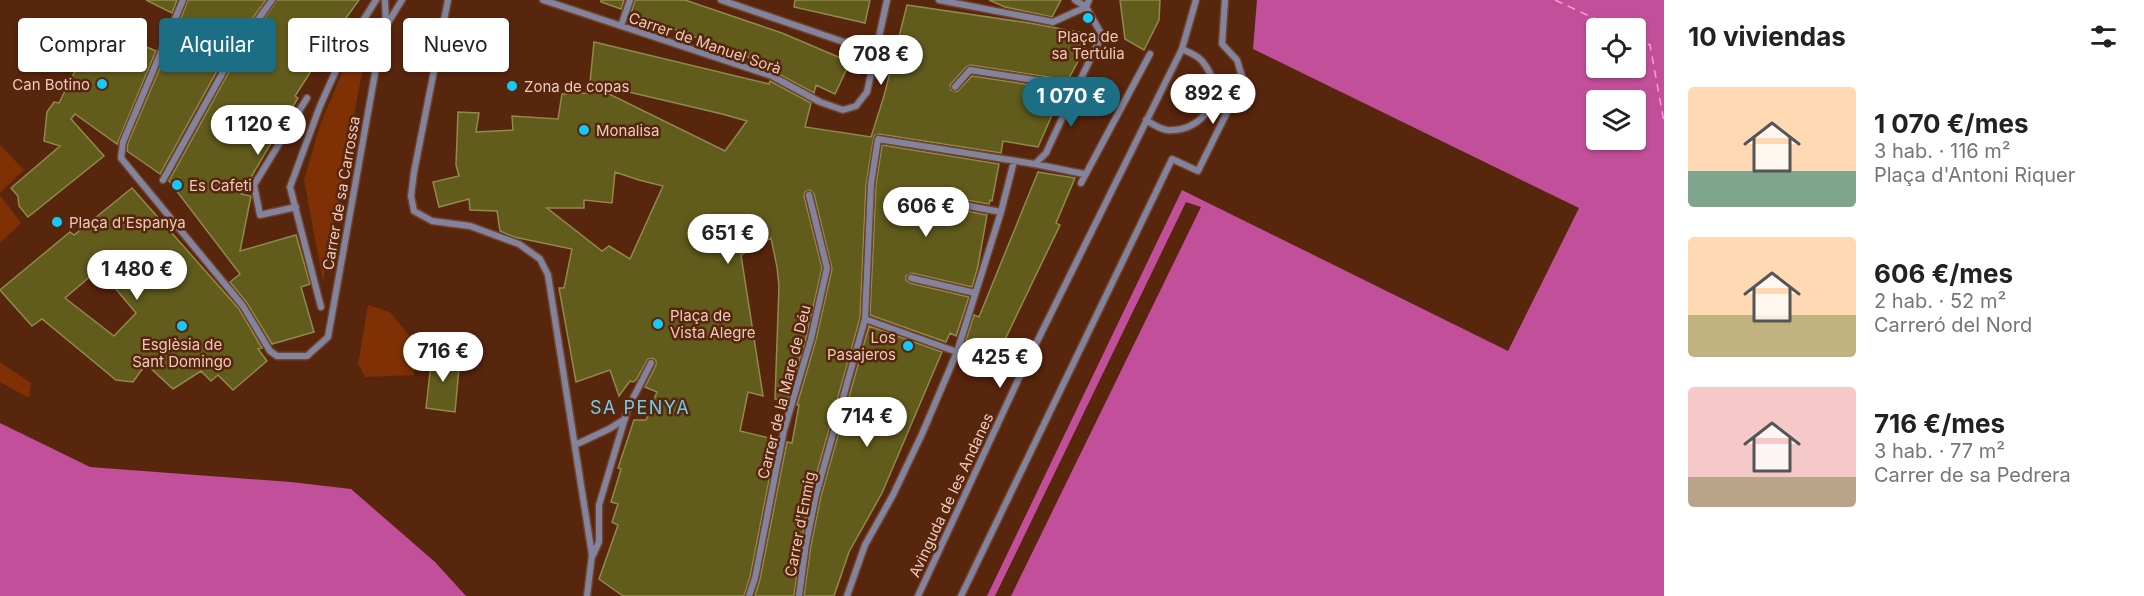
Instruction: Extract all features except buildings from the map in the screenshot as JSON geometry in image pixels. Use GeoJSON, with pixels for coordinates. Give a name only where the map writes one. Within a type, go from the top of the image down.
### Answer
{"type":"FeatureCollection","features":[{"type":"Feature","properties":{"kind":"street","name":"Carrer de sa Carrossa"},"geometry":{"type":"LineString","coordinates":[[183,0],[123,142],[121,158],[243,306],[270,351],[277,356],[307,356],[328,337],[375,72]]}},
{"type":"Feature","properties":{"kind":"street"},"geometry":{"type":"LineString","coordinates":[[163,180],[232,56],[272,0]]}},
{"type":"Feature","properties":{"kind":"street","name":"Carrer de sa Carrossa"},"geometry":{"type":"LineString","coordinates":[[321,307],[290,186],[316,116],[346,48],[376,0]]}},
{"type":"Feature","properties":{"kind":"street"},"geometry":{"type":"LineString","coordinates":[[386,0],[386,18]]}},
{"type":"Feature","properties":{"kind":"street"},"geometry":{"type":"LineString","coordinates":[[391,18],[402,0]]}},
{"type":"Feature","properties":{"kind":"street"},"geometry":{"type":"LineString","coordinates":[[448,0],[414,172],[411,196],[414,211],[432,221],[470,226],[519,244],[540,259],[548,275],[592,555],[587,596]]}},
{"type":"Feature","properties":{"kind":"street","name":"Carrer de Manuel Sorà"},"geometry":{"type":"LineString","coordinates":[[543,0],[772,76],[820,102],[843,110],[856,106],[867,92],[876,53]]}},
{"type":"Feature","properties":{"kind":"street"},"geometry":{"type":"LineString","coordinates":[[621,26],[630,0]]}},
{"type":"Feature","properties":{"kind":"street"},"geometry":{"type":"LineString","coordinates":[[721,0],[876,53],[886,0]]}},
{"type":"Feature","properties":{"kind":"street"},"geometry":{"type":"LineString","coordinates":[[939,0],[1053,22],[1088,3]]}},
{"type":"Feature","properties":{"kind":"street"},"geometry":{"type":"LineString","coordinates":[[1075,0],[1088,3]]}},
{"type":"Feature","properties":{"kind":"street","name":"Avinguda de les Andanes"},"geometry":{"type":"LineString","coordinates":[[918,596],[1019,378],[1182,49],[1196,0]]}},
{"type":"Feature","properties":{"kind":"street"},"geometry":{"type":"LineString","coordinates":[[961,596],[1172,159],[1198,171],[1243,80],[1237,60],[1222,44],[1225,0]]}},
{"type":"Feature","properties":{"kind":"street"},"geometry":{"type":"LineString","coordinates":[[1035,164],[1046,153],[1102,35],[1088,3]]}},
{"type":"Feature","properties":{"kind":"street"},"geometry":{"type":"LineString","coordinates":[[1146,120],[1165,130],[1186,129],[1204,117],[1214,98],[1212,77],[1201,59],[1182,49]]}},
{"type":"Feature","properties":{"kind":"street"},"geometry":{"type":"LineString","coordinates":[[1081,183],[1150,54]]}},
{"type":"Feature","properties":{"kind":"street"},"geometry":{"type":"LineString","coordinates":[[955,87],[970,70],[1067,85],[1072,97]]}},
{"type":"Feature","properties":{"kind":"street"},"geometry":{"type":"LineString","coordinates":[[296,207],[260,215],[254,185],[307,98]]}},
{"type":"Feature","properties":{"kind":"street","name":"Carrer d'Enmig"},"geometry":{"type":"LineString","coordinates":[[799,596],[816,495],[865,320],[871,184],[878,139],[1014,161]]}},
{"type":"Feature","properties":{"kind":"street"},"geometry":{"type":"LineString","coordinates":[[848,596],[865,545],[893,495],[957,352],[1001,212],[1014,161],[1084,174]]}},
{"type":"Feature","properties":{"kind":"street"},"geometry":{"type":"LineString","coordinates":[[1084,174],[1089,185]]}},
{"type":"Feature","properties":{"kind":"street","name":"Carrer de la Mare de Déu"},"geometry":{"type":"LineString","coordinates":[[749,596],[755,578],[784,430],[811,339],[827,268],[809,195]]}},
{"type":"Feature","properties":{"kind":"street"},"geometry":{"type":"LineString","coordinates":[[920,197],[1001,212]]}},
{"type":"Feature","properties":{"kind":"street"},"geometry":{"type":"LineString","coordinates":[[911,278],[975,293]]}},
{"type":"Feature","properties":{"kind":"street"},"geometry":{"type":"LineString","coordinates":[[865,320],[957,352],[999,370]]}},
{"type":"Feature","properties":{"kind":"street"},"geometry":{"type":"LineString","coordinates":[[592,555],[599,542],[599,505],[628,408],[651,363]]}},
{"type":"Feature","properties":{"kind":"street"},"geometry":{"type":"LineString","coordinates":[[575,445],[625,418]]}},
{"type":"Feature","properties":{"kind":"shaded area"},"geometry":{"type":"Polygon","coordinates":[[[1257,0],[1664,0],[1664,596],[987,596],[1182,190],[1508,351],[1579,208],[1253,49],[1257,0]]]}},
{"type":"Feature","properties":{"kind":"shaded area"},"geometry":{"type":"Polygon","coordinates":[[[342,72],[362,72],[323,281],[304,180],[320,125],[342,72]]]}},
{"type":"Feature","properties":{"kind":"shaded area"},"geometry":{"type":"Polygon","coordinates":[[[0,145],[24,170],[0,193],[0,145]]]}},
{"type":"Feature","properties":{"kind":"shaded area"},"geometry":{"type":"Polygon","coordinates":[[[0,195],[21,223],[0,243],[0,195]]]}},
{"type":"Feature","properties":{"kind":"shaded area"},"geometry":{"type":"Polygon","coordinates":[[[368,305],[390,312],[412,339],[414,375],[365,377],[358,364],[368,305]]]}},
{"type":"Feature","properties":{"kind":"shaded area"},"geometry":{"type":"Polygon","coordinates":[[[0,362],[31,383],[29,398],[0,382],[0,362]]]}},
{"type":"Feature","properties":{"kind":"shaded area"},"geometry":{"type":"Polygon","coordinates":[[[0,423],[90,467],[291,482],[351,489],[435,562],[466,596],[0,596],[0,423]]]}},
{"type":"Feature","properties":{"kind":"pier"},"geometry":{"type":"Polygon","coordinates":[[[1186,202],[1201,207],[1011,596],[995,596],[1186,202]]]}},
{"type":"Feature","properties":{"kind":"ferry route"},"geometry":{"type":"LineString","coordinates":[[1555,0],[1594,18]]}},
{"type":"Feature","properties":{"kind":"ferry route"},"geometry":{"type":"LineString","coordinates":[[1646,43],[1650,45],[1664,122]]}},
{"type":"Feature","properties":{"kind":"place","name":"Plaça de sa Tertúlia"},"geometry":{"type":"Point","coordinates":[1088,18]}},
{"type":"Feature","properties":{"kind":"place","name":"Can Botino"},"geometry":{"type":"Point","coordinates":[102,84]}},
{"type":"Feature","properties":{"kind":"place","name":"Zona de copas"},"geometry":{"type":"Point","coordinates":[512,86]}},
{"type":"Feature","properties":{"kind":"place","name":"Monalisa"},"geometry":{"type":"Point","coordinates":[584,130]}},
{"type":"Feature","properties":{"kind":"place","name":"Es Cafeti"},"geometry":{"type":"Point","coordinates":[177,185]}},
{"type":"Feature","properties":{"kind":"place","name":"Plaça d'Espanya"},"geometry":{"type":"Point","coordinates":[57,222]}},
{"type":"Feature","properties":{"kind":"place","name":"Plaça de Vista Alegre"},"geometry":{"type":"Point","coordinates":[658,324]}},
{"type":"Feature","properties":{"kind":"place","name":"Esglèsia de Sant Domingo"},"geometry":{"type":"Point","coordinates":[182,326]}},
{"type":"Feature","properties":{"kind":"place","name":"Los Pasajeros"},"geometry":{"type":"Point","coordinates":[908,346]}},
{"type":"Feature","properties":{"kind":"district","name":"SA PENYA"},"geometry":{"type":"Point","coordinates":[640,407]}}]}
